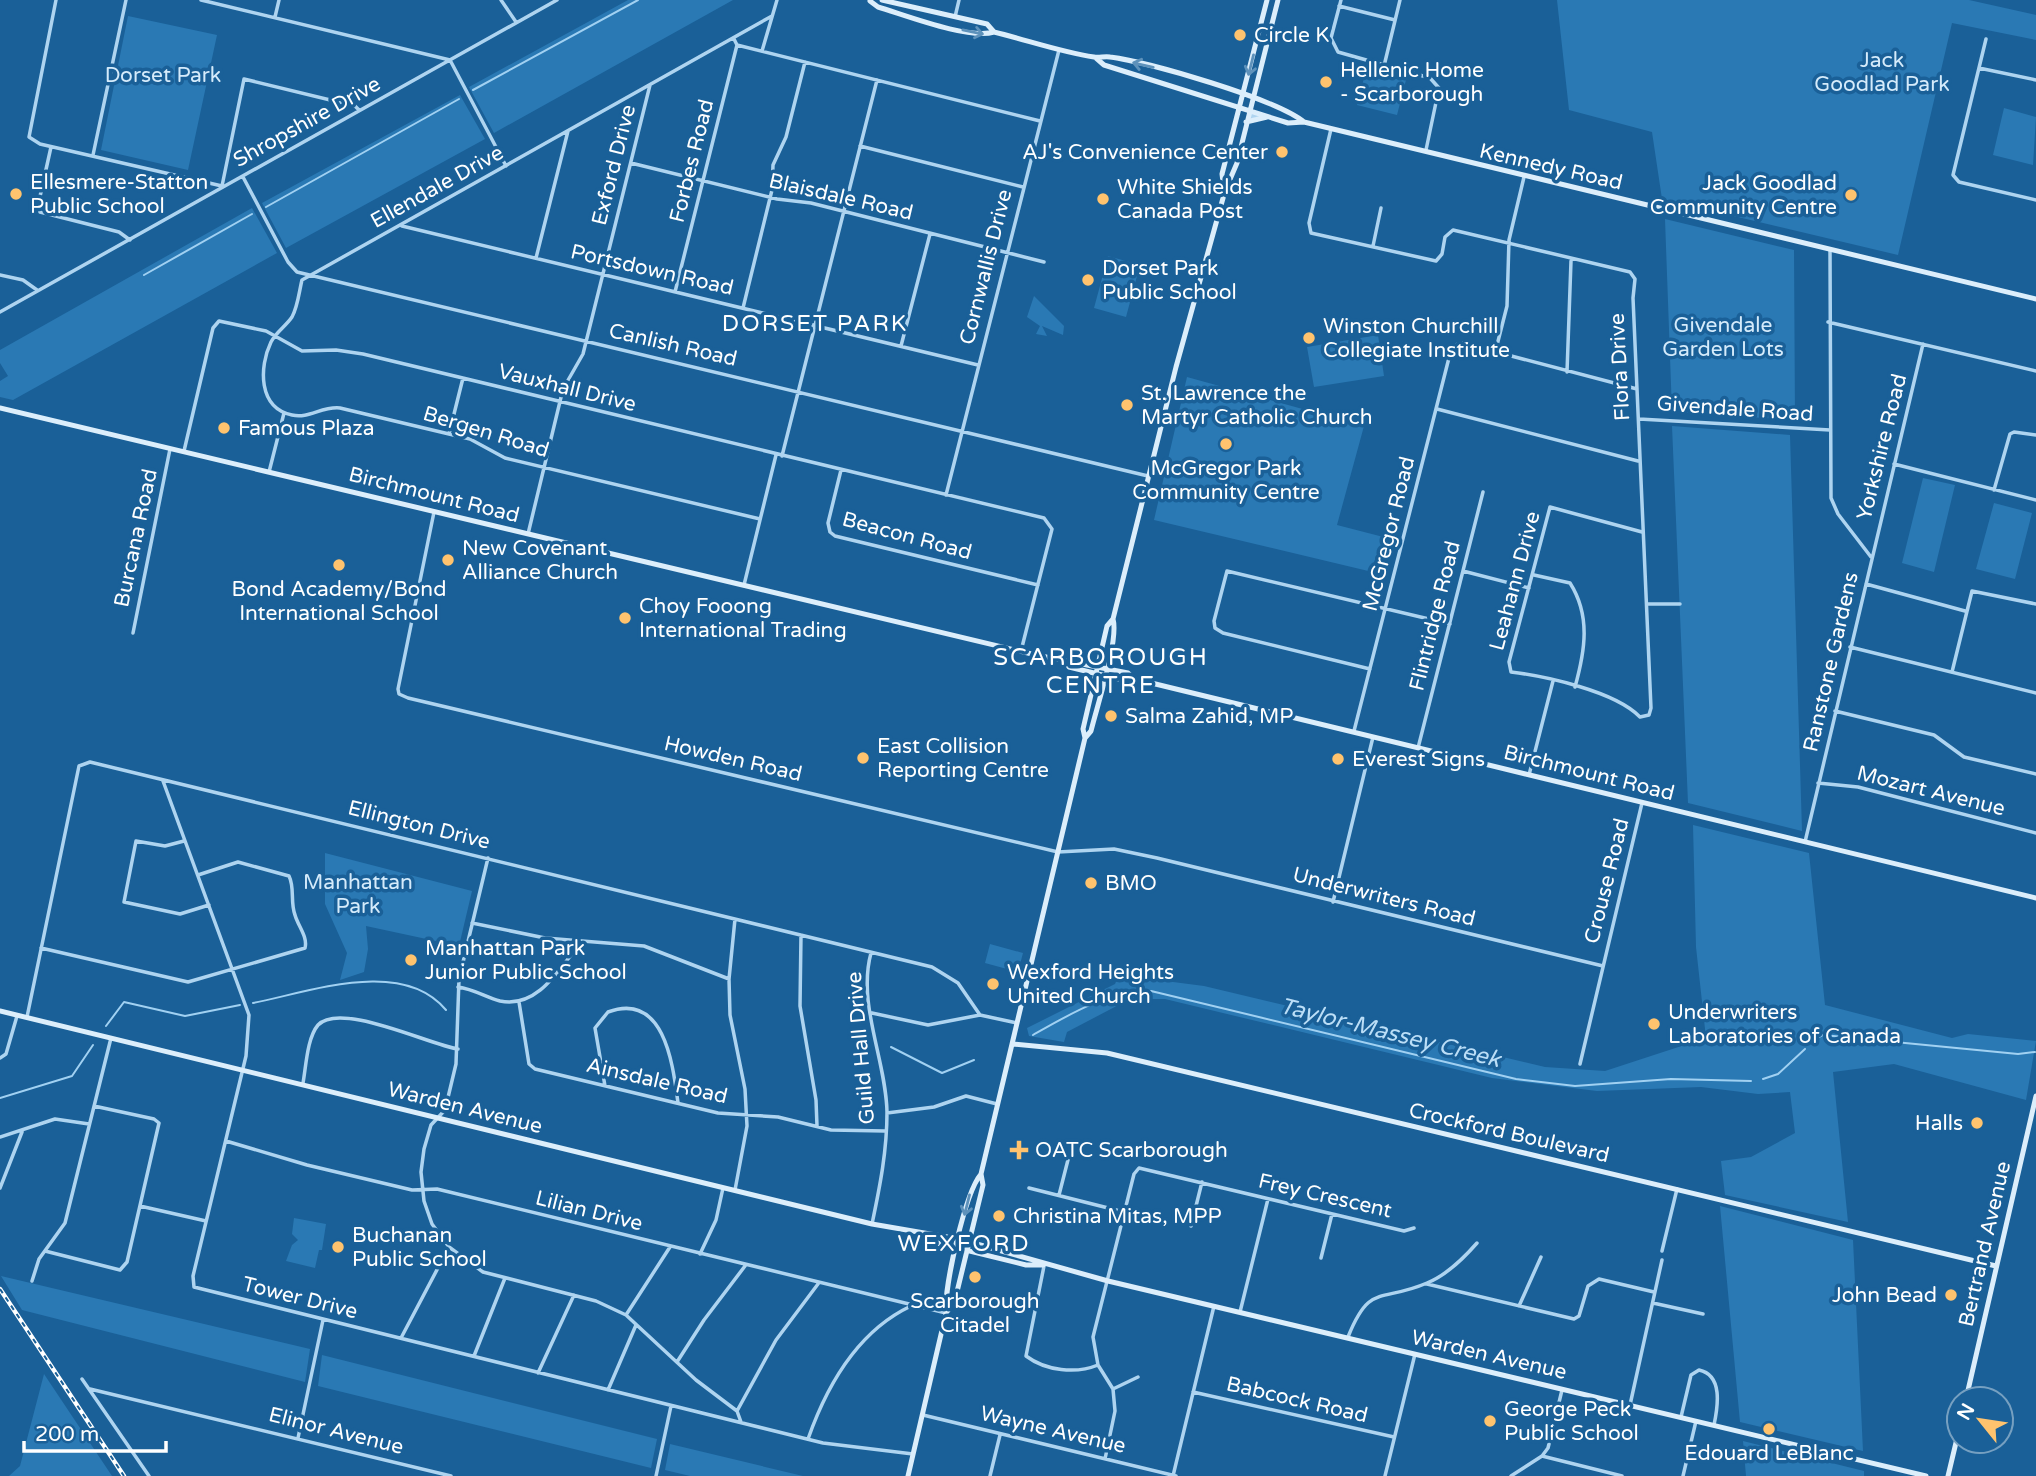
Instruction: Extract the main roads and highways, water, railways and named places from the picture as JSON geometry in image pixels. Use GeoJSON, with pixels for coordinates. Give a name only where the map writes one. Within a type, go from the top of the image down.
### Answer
{"type":"FeatureCollection","features":[{"type":"Feature","properties":{"kind":"main road","name":"Kennedy Road"},"geometry":{"type":"LineString","coordinates":[[871,0],[878,7],[984,35],[994,32],[1096,58],[1108,57],[1158,68],[1292,112],[1304,122]]}},
{"type":"Feature","properties":{"kind":"main road","name":"Kennedy Road"},"geometry":{"type":"LineString","coordinates":[[882,0],[987,24],[994,32]]}},
{"type":"Feature","properties":{"kind":"main road"},"geometry":{"type":"LineString","coordinates":[[1224,191],[1222,174],[1244,95],[1265,0]]}},
{"type":"Feature","properties":{"kind":"main road"},"geometry":{"type":"LineString","coordinates":[[1085,738],[1091,731],[1107,668],[1115,628],[1113,619],[1148,476],[1224,191],[1233,178],[1278,0]]}},
{"type":"Feature","properties":{"kind":"main road"},"geometry":{"type":"LineString","coordinates":[[952,27],[955,17]]}},
{"type":"Feature","properties":{"kind":"main road","name":"Kennedy Road"},"geometry":{"type":"LineString","coordinates":[[1096,58],[1104,65],[1288,123],[1304,122],[2036,299]]}},
{"type":"Feature","properties":{"kind":"main road"},"geometry":{"type":"LineString","coordinates":[[1246,122],[1269,117]]}},
{"type":"Feature","properties":{"kind":"main road","name":"Birchmount Road"},"geometry":{"type":"LineString","coordinates":[[0,408],[1066,662],[1070,660],[1128,673],[1134,679]]}},
{"type":"Feature","properties":{"kind":"main road"},"geometry":{"type":"LineString","coordinates":[[946,1313],[955,1300],[984,1185],[981,1174],[1085,738],[1083,729],[1107,626],[1113,619]]}},
{"type":"Feature","properties":{"kind":"main road","name":"Birchmount Road"},"geometry":{"type":"LineString","coordinates":[[1066,662],[1069,667],[1104,676],[1127,681],[1134,679],[2036,898]]}},
{"type":"Feature","properties":{"kind":"main road","name":"Warden Avenue"},"geometry":{"type":"LineString","coordinates":[[0,1011],[872,1224],[959,1239],[1108,1281],[1926,1476]]}},
{"type":"Feature","properties":{"kind":"main road","name":"Crockford Boulevard"},"geometry":{"type":"LineString","coordinates":[[1013,1044],[1107,1053],[1996,1266]]}},
{"type":"Feature","properties":{"kind":"main road","name":"Bertrand Avenue"},"geometry":{"type":"LineString","coordinates":[[1969,1385],[2036,1096]]}},
{"type":"Feature","properties":{"kind":"main road"},"geometry":{"type":"LineString","coordinates":[[908,1476],[946,1313],[945,1297],[972,1184],[981,1174]]}},
{"type":"Feature","properties":{"kind":"main road","name":"Warden Avenue"},"geometry":{"type":"LineString","coordinates":[[922,1234],[933,1242],[968,1251],[1026,1265],[1045,1265]]}},
{"type":"Feature","properties":{"kind":"main road"},"geometry":{"type":"LineString","coordinates":[[1948,1476],[1953,1455]]}},
{"type":"Feature","properties":{"kind":"waterway"},"geometry":{"type":"LineString","coordinates":[[473,90],[638,0]]}},
{"type":"Feature","properties":{"kind":"waterway"},"geometry":{"type":"LineString","coordinates":[[266,207],[459,99]]}},
{"type":"Feature","properties":{"kind":"waterway"},"geometry":{"type":"LineString","coordinates":[[144,275],[252,214]]}},
{"type":"Feature","properties":{"kind":"waterway","name":"Taylor-Massey Creek"},"geometry":{"type":"LineString","coordinates":[[253,1003],[328,986],[381,982],[405,985],[427,994],[446,1010]]}},
{"type":"Feature","properties":{"kind":"waterway","name":"Taylor-Massey Creek"},"geometry":{"type":"LineString","coordinates":[[1033,1035],[1105,999],[1151,991],[1516,1079],[1575,1086],[1671,1079],[1751,1081]]}},
{"type":"Feature","properties":{"kind":"waterway","name":"Taylor-Massey Creek"},"geometry":{"type":"LineString","coordinates":[[106,1026],[124,1002],[185,1016],[240,1005]]}},
{"type":"Feature","properties":{"kind":"waterway","name":"Taylor-Massey Creek"},"geometry":{"type":"LineString","coordinates":[[1814,1039],[1823,1035],[2018,1054],[2035,1052]]}},
{"type":"Feature","properties":{"kind":"waterway","name":"Taylor-Massey Creek"},"geometry":{"type":"LineString","coordinates":[[0,1098],[72,1076],[93,1045]]}},
{"type":"Feature","properties":{"kind":"waterway","name":"Taylor-Massey Creek"},"geometry":{"type":"LineString","coordinates":[[891,1047],[942,1073],[974,1060]]}},
{"type":"Feature","properties":{"kind":"waterway","name":"Taylor-Massey Creek"},"geometry":{"type":"LineString","coordinates":[[1763,1079],[1778,1074],[1805,1049]]}},
{"type":"Feature","properties":{"kind":"railway"},"geometry":{"type":"LineString","coordinates":[[0,1289],[124,1476]]}},
{"type":"Feature","properties":{"kind":"place","name":"Circle K"},"geometry":{"type":"Point","coordinates":[1240,35]}},
{"type":"Feature","properties":{"kind":"place","name":"Hellenic Home - Scarborough"},"geometry":{"type":"Point","coordinates":[1326,82]}},
{"type":"Feature","properties":{"kind":"place","name":"AJ's Convenience Center"},"geometry":{"type":"Point","coordinates":[1282,152]}},
{"type":"Feature","properties":{"kind":"place","name":"Ellesmere-Statton Public School"},"geometry":{"type":"Point","coordinates":[16,194]}},
{"type":"Feature","properties":{"kind":"place","name":"Jack Goodlad Community Centre"},"geometry":{"type":"Point","coordinates":[1851,195]}},
{"type":"Feature","properties":{"kind":"place","name":"White Shields Canada Post"},"geometry":{"type":"Point","coordinates":[1103,199]}},
{"type":"Feature","properties":{"kind":"place","name":"Dorset Park Public School"},"geometry":{"type":"Point","coordinates":[1088,280]}},
{"type":"Feature","properties":{"kind":"place","name":"Winston Churchill Collegiate Institute"},"geometry":{"type":"Point","coordinates":[1309,338]}},
{"type":"Feature","properties":{"kind":"place","name":"St. Lawrence the Martyr Catholic Church"},"geometry":{"type":"Point","coordinates":[1127,405]}},
{"type":"Feature","properties":{"kind":"place","name":"Famous Plaza"},"geometry":{"type":"Point","coordinates":[224,428]}},
{"type":"Feature","properties":{"kind":"place","name":"McGregor Park Community Centre"},"geometry":{"type":"Point","coordinates":[1226,444]}},
{"type":"Feature","properties":{"kind":"place","name":"New Covenant Alliance Church"},"geometry":{"type":"Point","coordinates":[448,560]}},
{"type":"Feature","properties":{"kind":"place","name":"Bond Academy/Bond International School"},"geometry":{"type":"Point","coordinates":[339,565]}},
{"type":"Feature","properties":{"kind":"place","name":"Choy Fooong International Trading"},"geometry":{"type":"Point","coordinates":[625,618]}},
{"type":"Feature","properties":{"kind":"place","name":"Salma Zahid, MP"},"geometry":{"type":"Point","coordinates":[1111,716]}},
{"type":"Feature","properties":{"kind":"place","name":"East Collision Reporting Centre"},"geometry":{"type":"Point","coordinates":[863,758]}},
{"type":"Feature","properties":{"kind":"place","name":"Everest Signs"},"geometry":{"type":"Point","coordinates":[1338,759]}},
{"type":"Feature","properties":{"kind":"place","name":"BMO"},"geometry":{"type":"Point","coordinates":[1091,883]}},
{"type":"Feature","properties":{"kind":"place","name":"Manhattan Park Junior Public School"},"geometry":{"type":"Point","coordinates":[411,960]}},
{"type":"Feature","properties":{"kind":"place","name":"Wexford Heights United Church"},"geometry":{"type":"Point","coordinates":[993,984]}},
{"type":"Feature","properties":{"kind":"place","name":"Underwriters Laboratories of Canada"},"geometry":{"type":"Point","coordinates":[1654,1024]}},
{"type":"Feature","properties":{"kind":"place","name":"Halls"},"geometry":{"type":"Point","coordinates":[1977,1123]}},
{"type":"Feature","properties":{"kind":"place","name":"OATC Scarborough"},"geometry":{"type":"Point","coordinates":[1019,1150]}},
{"type":"Feature","properties":{"kind":"place","name":"Christina Mitas, MPP"},"geometry":{"type":"Point","coordinates":[999,1216]}},
{"type":"Feature","properties":{"kind":"place","name":"Buchanan Public School"},"geometry":{"type":"Point","coordinates":[338,1247]}},
{"type":"Feature","properties":{"kind":"place","name":"Scarborough Citadel"},"geometry":{"type":"Point","coordinates":[975,1277]}},
{"type":"Feature","properties":{"kind":"place","name":"John Bead"},"geometry":{"type":"Point","coordinates":[1951,1295]}},
{"type":"Feature","properties":{"kind":"place","name":"George Peck Public School"},"geometry":{"type":"Point","coordinates":[1490,1421]}},
{"type":"Feature","properties":{"kind":"place","name":"Edouard LeBlanc"},"geometry":{"type":"Point","coordinates":[1769,1429]}},
{"type":"Feature","properties":{"kind":"district","name":"DORSET PARK"},"geometry":{"type":"Point","coordinates":[815,324]}},
{"type":"Feature","properties":{"kind":"district","name":"SCARBOROUGH CENTRE"},"geometry":{"type":"Point","coordinates":[1101,671]}},
{"type":"Feature","properties":{"kind":"district","name":"WEXFORD"},"geometry":{"type":"Point","coordinates":[964,1244]}},
{"type":"Feature","properties":{"kind":"park label","name":"Jack Goodlad Park"},"geometry":{"type":"Point","coordinates":[1882,72]}},
{"type":"Feature","properties":{"kind":"park label","name":"Dorset Park"},"geometry":{"type":"Point","coordinates":[163,75]}},
{"type":"Feature","properties":{"kind":"park label","name":"Givendale Garden Lots"},"geometry":{"type":"Point","coordinates":[1723,337]}},
{"type":"Feature","properties":{"kind":"park label","name":"Manhattan Park"},"geometry":{"type":"Point","coordinates":[358,894]}}]}
